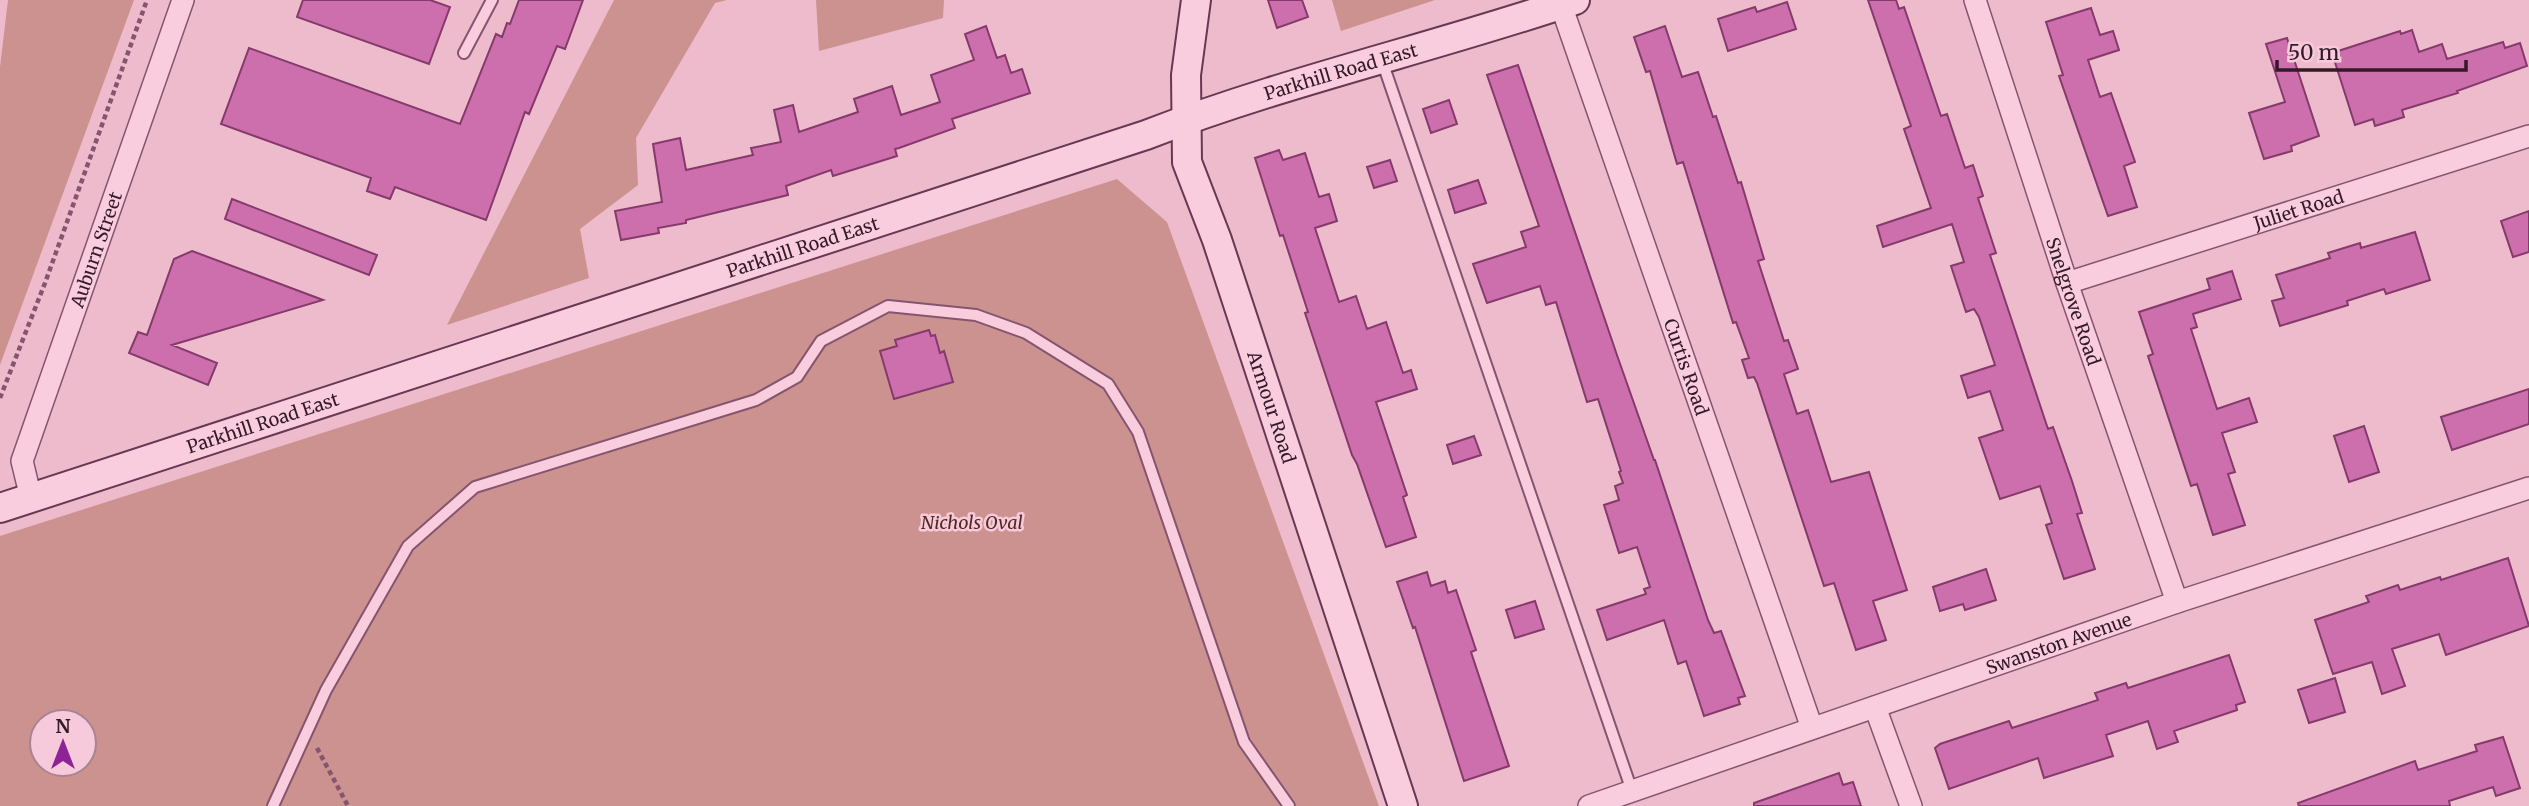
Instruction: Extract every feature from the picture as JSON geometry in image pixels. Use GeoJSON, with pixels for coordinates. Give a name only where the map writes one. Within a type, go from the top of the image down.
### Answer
{"type":"FeatureCollection","features":[{"type":"Feature","properties":{"kind":"main road","name":"Armour Road"},"geometry":{"type":"LineString","coordinates":[[1196,0],[1186,75],[1187,162],[1217,240],[1403,806]]}},
{"type":"Feature","properties":{"kind":"main road","name":"Parkhill Road East"},"geometry":{"type":"LineString","coordinates":[[0,508],[1119,144],[1185,120],[1568,2]]}},
{"type":"Feature","properties":{"kind":"street","name":"Auburn Street"},"geometry":{"type":"LineString","coordinates":[[31,498],[22,461],[183,0]]}},
{"type":"Feature","properties":{"kind":"street","name":"Snelgrove Road"},"geometry":{"type":"LineString","coordinates":[[1975,0],[2067,283],[2177,602]]}},
{"type":"Feature","properties":{"kind":"street","name":"Curtis Road"},"geometry":{"type":"LineString","coordinates":[[1568,2],[1812,728]]}},
{"type":"Feature","properties":{"kind":"street","name":"Juliet Road"},"geometry":{"type":"LineString","coordinates":[[2067,283],[2529,136]]}},
{"type":"Feature","properties":{"kind":"street","name":"Swanston Avenue"},"geometry":{"type":"LineString","coordinates":[[1590,806],[2177,602],[2529,488]]}},
{"type":"Feature","properties":{"kind":"street"},"geometry":{"type":"LineString","coordinates":[[1875,707],[1911,806]]}},
{"type":"Feature","properties":{"kind":"lane"},"geometry":{"type":"LineString","coordinates":[[464,53],[492,0]]}},
{"type":"Feature","properties":{"kind":"lane"},"geometry":{"type":"LineString","coordinates":[[1382,61],[1632,791]]}},
{"type":"Feature","properties":{"kind":"lane"},"geometry":{"type":"LineString","coordinates":[[273,806],[326,690],[408,546],[475,487],[756,400],[797,377],[821,341],[888,306],[976,315],[1026,333],[1108,384],[1138,432],[1244,742],[1289,806]]}},
{"type":"Feature","properties":{"kind":"path"},"geometry":{"type":"LineString","coordinates":[[0,398],[45,283],[147,0]]}},
{"type":"Feature","properties":{"kind":"path"},"geometry":{"type":"LineString","coordinates":[[307,731],[348,806]]}},
{"type":"Feature","properties":{"kind":"green space"},"geometry":{"type":"Polygon","coordinates":[[[8,0],[134,0],[0,365],[0,67],[8,0]]]}},
{"type":"Feature","properties":{"kind":"green space"},"geometry":{"type":"Polygon","coordinates":[[[614,0],[727,0],[715,3],[636,138],[638,185],[580,229],[589,278],[447,325],[614,0]]]}},
{"type":"Feature","properties":{"kind":"green space"},"geometry":{"type":"Polygon","coordinates":[[[816,0],[944,0],[943,18],[819,51],[816,0]]]}},
{"type":"Feature","properties":{"kind":"green space"},"geometry":{"type":"Polygon","coordinates":[[[1332,0],[1435,0],[1341,31],[1332,0]]]}},
{"type":"Feature","properties":{"kind":"green space","name":"Nichols Oval"},"geometry":{"type":"Polygon","coordinates":[[[1117,179],[1167,222],[1379,806],[0,806],[0,536],[1117,179]]]}},
{"type":"Feature","properties":{"kind":"building"},"geometry":{"type":"Polygon","coordinates":[[[303,0],[430,0],[450,7],[429,64],[297,17],[303,0]]]}},
{"type":"Feature","properties":{"kind":"building"},"geometry":{"type":"Polygon","coordinates":[[[519,0],[583,0],[565,49],[557,46],[529,114],[525,112],[486,220],[395,187],[390,199],[367,191],[371,178],[221,124],[249,48],[460,124],[496,34],[502,37],[519,0]]]}},
{"type":"Feature","properties":{"kind":"building"},"geometry":{"type":"Polygon","coordinates":[[[1268,0],[1302,0],[1308,17],[1277,28],[1268,0]]]}},
{"type":"Feature","properties":{"kind":"building"},"geometry":{"type":"Polygon","coordinates":[[[1868,0],[1896,0],[1899,9],[1904,7],[1941,116],[1947,114],[1965,168],[1973,165],[1983,196],[1978,198],[1996,253],[1990,255],[2048,429],[2053,427],[2072,481],[2082,513],[2077,514],[2095,569],[2064,579],[2046,525],[2052,523],[2040,486],[2000,499],[1979,438],[2003,430],[1990,391],[1968,398],[1961,376],[1995,365],[1979,317],[1974,309],[1966,312],[1951,266],[1964,262],[1952,224],[1883,247],[1877,226],[1931,208],[1904,129],[1911,126],[1868,0]]]}},
{"type":"Feature","properties":{"kind":"building"},"geometry":{"type":"Polygon","coordinates":[[[1787,2],[1796,29],[1728,51],[1718,19],[1755,7],[1757,12],[1787,2]]]}},
{"type":"Feature","properties":{"kind":"building"},"geometry":{"type":"Polygon","coordinates":[[[2091,8],[2100,35],[2113,31],[2119,50],[2088,60],[2100,97],[2111,93],[2135,162],[2124,166],[2137,207],[2108,216],[2059,76],[2063,75],[2046,22],[2091,8]]]}},
{"type":"Feature","properties":{"kind":"building"},"geometry":{"type":"Polygon","coordinates":[[[986,26],[997,58],[1005,55],[1011,73],[1022,69],[1030,93],[952,119],[955,128],[895,149],[897,156],[833,176],[831,170],[786,186],[788,195],[658,228],[659,233],[621,240],[615,211],[662,202],[653,144],[680,138],[686,170],[753,155],[751,148],[781,142],[774,110],[793,105],[799,132],[858,112],[854,99],[892,86],[901,115],[940,102],[931,75],[974,60],[965,34],[986,26]]]}},
{"type":"Feature","properties":{"kind":"building"},"geometry":{"type":"Polygon","coordinates":[[[1665,26],[1682,77],[1698,72],[1738,183],[1741,182],[1764,259],[1758,261],[1784,341],[1788,340],[1798,369],[1784,374],[1797,414],[1808,410],[1831,482],[1869,472],[1907,590],[1873,601],[1886,640],[1856,650],[1834,583],[1824,586],[1757,383],[1754,377],[1748,378],[1742,360],[1749,358],[1736,322],[1733,323],[1683,162],[1677,164],[1650,71],[1646,72],[1634,37],[1665,26]]]}},
{"type":"Feature","properties":{"kind":"building"},"geometry":{"type":"Polygon","coordinates":[[[2412,30],[2419,52],[2442,44],[2447,59],[2503,42],[2505,48],[2520,43],[2527,66],[2457,91],[2458,93],[2402,110],[2404,117],[2375,126],[2373,119],[2355,125],[2332,53],[2400,31],[2401,34],[2412,30]]]}},
{"type":"Feature","properties":{"kind":"building"},"geometry":{"type":"Polygon","coordinates":[[[2287,38],[2319,136],[2291,146],[2292,151],[2264,159],[2249,113],[2285,102],[2266,44],[2287,38]]]}},
{"type":"Feature","properties":{"kind":"building"},"geometry":{"type":"Polygon","coordinates":[[[1518,65],[1708,620],[1714,633],[1721,631],[1745,696],[1738,698],[1740,704],[1704,716],[1686,661],[1678,664],[1664,620],[1607,640],[1597,610],[1646,594],[1644,589],[1650,587],[1637,547],[1619,553],[1604,505],[1619,500],[1615,486],[1623,483],[1619,472],[1621,471],[1598,399],[1587,402],[1556,302],[1546,305],[1540,286],[1487,303],[1473,264],[1526,247],[1521,232],[1539,226],[1487,75],[1518,65]]]}},
{"type":"Feature","properties":{"kind":"building"},"geometry":{"type":"Polygon","coordinates":[[[1449,100],[1457,124],[1431,133],[1423,109],[1449,100]]]}},
{"type":"Feature","properties":{"kind":"building"},"geometry":{"type":"Polygon","coordinates":[[[1279,150],[1283,160],[1305,153],[1319,197],[1329,194],[1337,221],[1315,228],[1339,302],[1356,296],[1367,329],[1386,322],[1403,373],[1411,370],[1417,389],[1376,402],[1407,495],[1403,497],[1416,537],[1386,547],[1352,455],[1305,313],[1308,312],[1283,235],[1280,236],[1255,158],[1279,150]]]}},
{"type":"Feature","properties":{"kind":"building"},"geometry":{"type":"Polygon","coordinates":[[[1390,160],[1397,181],[1374,188],[1367,167],[1390,160]]]}},
{"type":"Feature","properties":{"kind":"building"},"geometry":{"type":"Polygon","coordinates":[[[1478,180],[1486,203],[1455,213],[1448,190],[1478,180]]]}},
{"type":"Feature","properties":{"kind":"building"},"geometry":{"type":"Polygon","coordinates":[[[232,199],[377,255],[369,275],[225,219],[232,199]]]}},
{"type":"Feature","properties":{"kind":"building"},"geometry":{"type":"Polygon","coordinates":[[[2529,211],[2529,252],[2513,257],[2501,221],[2529,211]]]}},
{"type":"Feature","properties":{"kind":"building"},"geometry":{"type":"Polygon","coordinates":[[[2415,232],[2430,280],[2386,294],[2384,289],[2347,301],[2348,305],[2280,326],[2272,301],[2284,298],[2276,275],[2330,258],[2328,253],[2360,243],[2361,248],[2415,232]]]}},
{"type":"Feature","properties":{"kind":"building"},"geometry":{"type":"Polygon","coordinates":[[[192,251],[323,300],[172,345],[217,363],[208,385],[129,353],[138,332],[147,335],[174,259],[192,251]]]}},
{"type":"Feature","properties":{"kind":"building"},"geometry":{"type":"Polygon","coordinates":[[[2232,271],[2241,299],[2193,314],[2197,327],[2191,329],[2217,409],[2249,398],[2257,422],[2222,433],[2235,472],[2228,474],[2245,525],[2213,535],[2197,484],[2191,486],[2148,356],[2153,354],[2139,312],[2210,289],[2207,279],[2232,271]]]}},
{"type":"Feature","properties":{"kind":"building"},"geometry":{"type":"Polygon","coordinates":[[[929,330],[931,336],[935,335],[940,353],[944,351],[953,382],[894,399],[880,351],[897,346],[895,340],[929,330]]]}},
{"type":"Feature","properties":{"kind":"building"},"geometry":{"type":"Polygon","coordinates":[[[2529,389],[2529,424],[2452,450],[2441,417],[2529,389]]]}},
{"type":"Feature","properties":{"kind":"building"},"geometry":{"type":"Polygon","coordinates":[[[2364,426],[2379,472],[2349,482],[2334,436],[2364,426]]]}},
{"type":"Feature","properties":{"kind":"building"},"geometry":{"type":"Polygon","coordinates":[[[1474,436],[1481,455],[1453,464],[1447,445],[1474,436]]]}},
{"type":"Feature","properties":{"kind":"building"},"geometry":{"type":"Polygon","coordinates":[[[2508,558],[2529,626],[2446,655],[2439,634],[2392,649],[2405,686],[2382,694],[2372,662],[2333,674],[2315,620],[2369,602],[2366,596],[2398,585],[2400,590],[2440,577],[2441,580],[2508,558]]]}},
{"type":"Feature","properties":{"kind":"building"},"geometry":{"type":"Polygon","coordinates":[[[1986,569],[1996,600],[1965,610],[1963,604],[1940,611],[1933,587],[1986,569]]]}},
{"type":"Feature","properties":{"kind":"building"},"geometry":{"type":"Polygon","coordinates":[[[1427,572],[1431,586],[1445,581],[1448,593],[1456,590],[1476,650],[1471,652],[1509,766],[1464,781],[1415,627],[1413,628],[1397,582],[1427,572]]]}},
{"type":"Feature","properties":{"kind":"building"},"geometry":{"type":"Polygon","coordinates":[[[1535,601],[1544,629],[1515,638],[1506,610],[1535,601]]]}},
{"type":"Feature","properties":{"kind":"building"},"geometry":{"type":"Polygon","coordinates":[[[2229,655],[2245,702],[2236,705],[2237,710],[2174,731],[2178,742],[2157,749],[2148,721],[2106,735],[2113,756],[2044,778],[2038,758],[1949,789],[1935,748],[1940,744],[2009,721],[2012,728],[2098,700],[2095,693],[2126,683],[2128,688],[2229,655]]]}},
{"type":"Feature","properties":{"kind":"building"},"geometry":{"type":"Polygon","coordinates":[[[2335,678],[2345,712],[2309,723],[2298,690],[2335,678]]]}},
{"type":"Feature","properties":{"kind":"building"},"geometry":{"type":"Polygon","coordinates":[[[2503,737],[2520,788],[2496,796],[2493,787],[2449,801],[2450,806],[2299,806],[2298,803],[2415,761],[2418,770],[2477,751],[2475,745],[2503,737]]]}},
{"type":"Feature","properties":{"kind":"building"},"geometry":{"type":"Polygon","coordinates":[[[1839,773],[1843,785],[1853,782],[1861,806],[1754,806],[1754,803],[1839,773]]]}}]}
